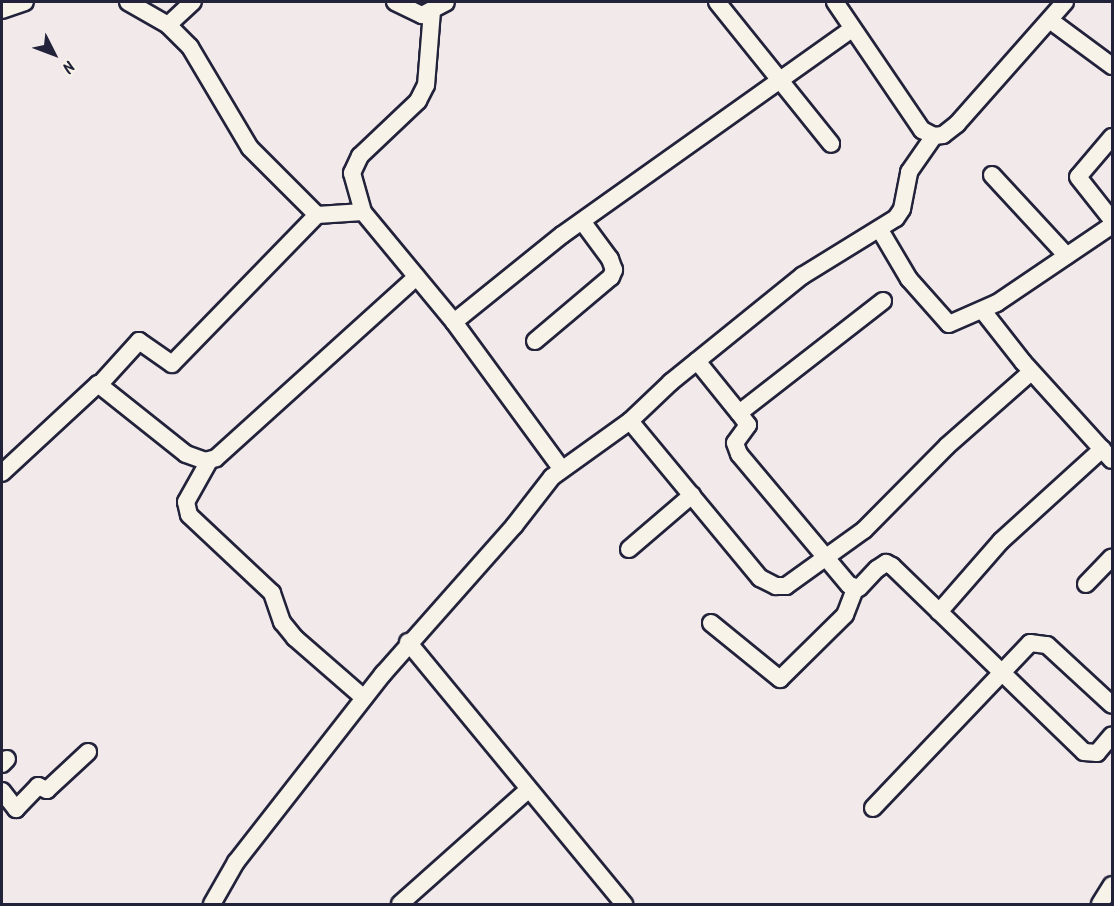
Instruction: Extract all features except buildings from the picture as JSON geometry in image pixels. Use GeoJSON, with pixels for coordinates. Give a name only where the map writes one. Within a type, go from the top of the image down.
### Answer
{"type":"FeatureCollection","features":[{"type":"Feature","properties":{"kind":"street"},"geometry":{"type":"LineString","coordinates":[[2,10],[26,2]]}},
{"type":"Feature","properties":{"kind":"street"},"geometry":{"type":"LineString","coordinates":[[128,2],[168,25],[190,47],[249,148],[317,215]]}},
{"type":"Feature","properties":{"kind":"street"},"geometry":{"type":"LineString","coordinates":[[168,25],[193,2]]}},
{"type":"Feature","properties":{"kind":"street"},"geometry":{"type":"LineString","coordinates":[[395,2],[415,14],[439,6],[426,85],[418,100],[354,164],[352,173],[363,212],[454,322],[561,468]]}},
{"type":"Feature","properties":{"kind":"street"},"geometry":{"type":"LineString","coordinates":[[717,2],[831,144]]}},
{"type":"Feature","properties":{"kind":"street"},"geometry":{"type":"LineString","coordinates":[[835,2],[922,130],[934,136],[943,135],[957,124],[1051,21],[1065,2]]}},
{"type":"Feature","properties":{"kind":"street"},"geometry":{"type":"LineString","coordinates":[[1051,21],[1113,66]]}},
{"type":"Feature","properties":{"kind":"street"},"geometry":{"type":"LineString","coordinates":[[454,322],[582,221],[852,29]]}},
{"type":"Feature","properties":{"kind":"street"},"geometry":{"type":"LineString","coordinates":[[212,904],[236,862],[408,642],[561,468],[630,420],[697,361],[802,276],[880,230],[902,208],[909,172],[934,136]]}},
{"type":"Feature","properties":{"kind":"street"},"geometry":{"type":"LineString","coordinates":[[1113,137],[1078,177],[1113,220]]}},
{"type":"Feature","properties":{"kind":"street"},"geometry":{"type":"LineString","coordinates":[[992,175],[1067,256]]}},
{"type":"Feature","properties":{"kind":"street"},"geometry":{"type":"LineString","coordinates":[[2,473],[85,393],[100,384],[139,341],[172,364],[317,215],[363,212]]}},
{"type":"Feature","properties":{"kind":"street"},"geometry":{"type":"LineString","coordinates":[[535,341],[611,277],[614,270],[610,259],[582,221]]}},
{"type":"Feature","properties":{"kind":"street"},"geometry":{"type":"LineString","coordinates":[[880,230],[909,279],[942,319],[949,324],[983,311],[1113,225]]}},
{"type":"Feature","properties":{"kind":"street"},"geometry":{"type":"LineString","coordinates":[[364,698],[295,638],[282,622],[272,593],[189,515],[186,502],[209,460],[268,414],[416,277]]}},
{"type":"Feature","properties":{"kind":"street"},"geometry":{"type":"LineString","coordinates":[[739,413],[883,301]]}},
{"type":"Feature","properties":{"kind":"street"},"geometry":{"type":"LineString","coordinates":[[939,612],[1001,541],[1107,454],[1031,372],[983,311]]}},
{"type":"Feature","properties":{"kind":"street"},"geometry":{"type":"LineString","coordinates":[[697,361],[748,425],[735,443],[739,454],[825,560],[855,589]]}},
{"type":"Feature","properties":{"kind":"street"},"geometry":{"type":"LineString","coordinates":[[630,420],[760,578],[776,586],[786,586],[864,530],[947,446],[1031,372]]}},
{"type":"Feature","properties":{"kind":"street"},"geometry":{"type":"LineString","coordinates":[[100,384],[179,450],[193,458],[209,460]]}},
{"type":"Feature","properties":{"kind":"street"},"geometry":{"type":"LineString","coordinates":[[629,549],[692,495]]}},
{"type":"Feature","properties":{"kind":"street"},"geometry":{"type":"LineString","coordinates":[[1086,584],[1113,557]]}},
{"type":"Feature","properties":{"kind":"street"},"geometry":{"type":"LineString","coordinates":[[711,622],[780,679],[844,615],[855,589],[886,563],[1084,752],[1097,753],[1113,735]]}},
{"type":"Feature","properties":{"kind":"street"},"geometry":{"type":"LineString","coordinates":[[408,642],[527,791],[624,904]]}},
{"type":"Feature","properties":{"kind":"street"},"geometry":{"type":"LineString","coordinates":[[873,808],[1030,643],[1041,642],[1113,705]]}},
{"type":"Feature","properties":{"kind":"street"},"geometry":{"type":"LineString","coordinates":[[2,791],[16,809],[38,786],[47,790],[88,752]]}},
{"type":"Feature","properties":{"kind":"street"},"geometry":{"type":"LineString","coordinates":[[400,904],[527,791]]}},
{"type":"Feature","properties":{"kind":"street"},"geometry":{"type":"LineString","coordinates":[[1100,904],[1113,885]]}}]}
